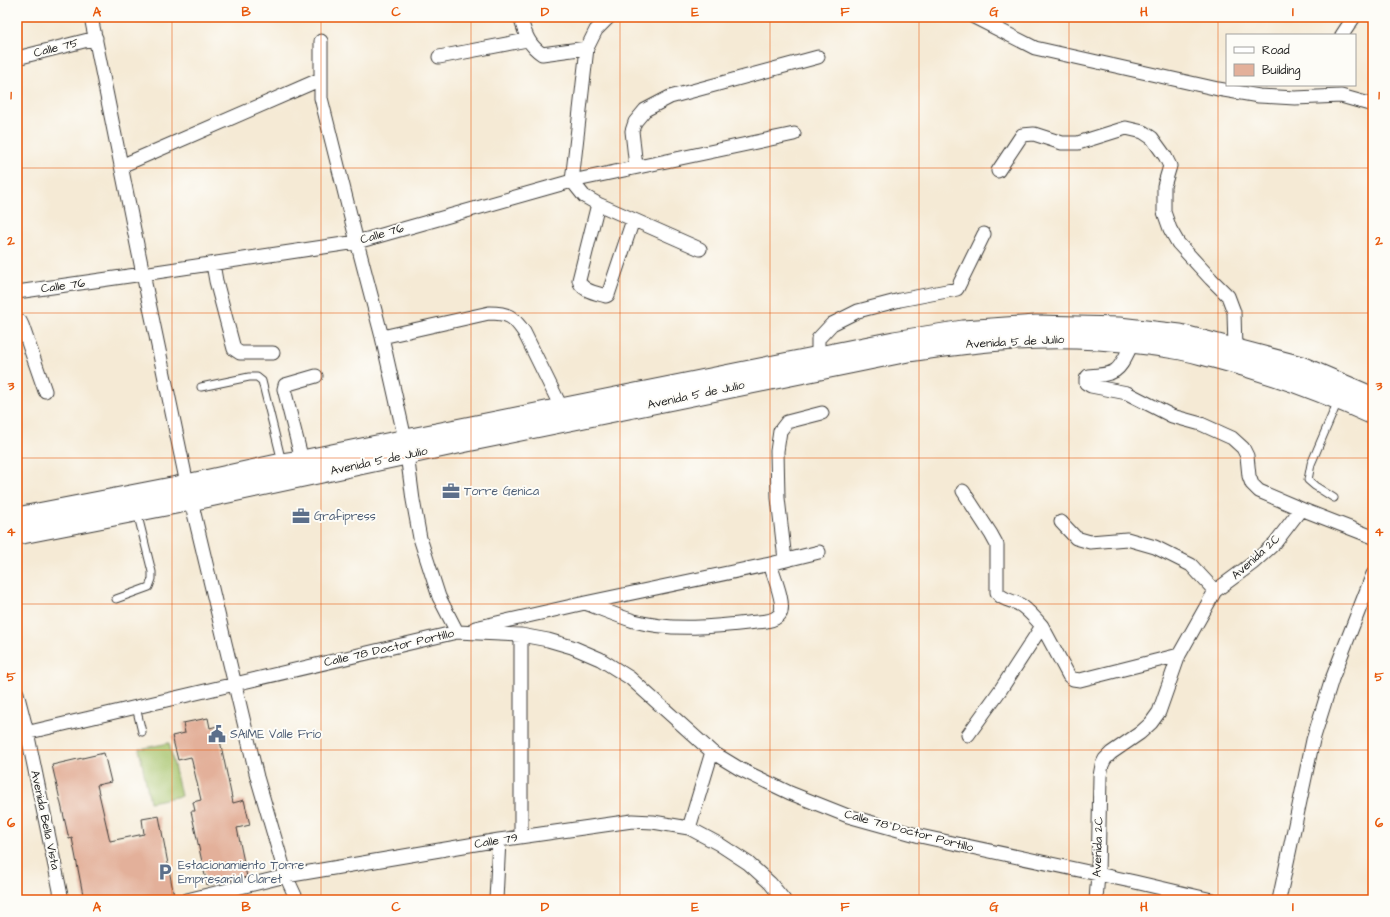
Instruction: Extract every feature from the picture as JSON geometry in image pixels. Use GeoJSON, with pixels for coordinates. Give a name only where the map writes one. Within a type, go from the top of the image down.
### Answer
{"type":"FeatureCollection","features":[{"type":"Feature","properties":{"kind":"main road","name":"Avenida 5 de Julio"},"geometry":{"type":"LineString","coordinates":[[17,535],[136,511],[282,462],[406,447],[561,407],[894,341],[963,330],[1036,325],[1127,328],[1180,334],[1300,366],[1373,397]]}},
{"type":"Feature","properties":{"kind":"main road","name":"Avenida 5 de Julio"},"geometry":{"type":"LineString","coordinates":[[17,516],[189,492],[406,447],[908,352],[977,342],[1032,339],[1076,339],[1177,349],[1242,365],[1290,380],[1339,399],[1373,415]]}},
{"type":"Feature","properties":{"kind":"street"},"geometry":{"type":"LineString","coordinates":[[91,17],[189,492],[257,777],[286,876],[298,900]]}},
{"type":"Feature","properties":{"kind":"street"},"geometry":{"type":"LineString","coordinates":[[520,17],[528,40],[536,50],[542,54],[587,48]]}},
{"type":"Feature","properties":{"kind":"street"},"geometry":{"type":"LineString","coordinates":[[609,17],[596,30],[587,48],[572,181],[584,196],[598,204],[700,249]]}},
{"type":"Feature","properties":{"kind":"street"},"geometry":{"type":"LineString","coordinates":[[974,17],[1035,48],[1218,89],[1259,96],[1341,96],[1373,105]]}},
{"type":"Feature","properties":{"kind":"street"},"geometry":{"type":"LineString","coordinates":[[1343,34],[1354,17]]}},
{"type":"Feature","properties":{"kind":"street","name":"Calle 75"},"geometry":{"type":"LineString","coordinates":[[17,58],[96,38]]}},
{"type":"Feature","properties":{"kind":"street"},"geometry":{"type":"LineString","coordinates":[[439,57],[528,40]]}},
{"type":"Feature","properties":{"kind":"street"},"geometry":{"type":"LineString","coordinates":[[321,41],[321,98],[382,337],[406,447],[420,538],[439,597],[457,632],[819,552]]}},
{"type":"Feature","properties":{"kind":"street"},"geometry":{"type":"LineString","coordinates":[[636,167],[632,131],[635,122],[645,110],[670,97],[818,57]]}},
{"type":"Feature","properties":{"kind":"street"},"geometry":{"type":"LineString","coordinates":[[121,166],[321,79]]}},
{"type":"Feature","properties":{"kind":"street"},"geometry":{"type":"LineString","coordinates":[[1300,97],[1307,86]]}},
{"type":"Feature","properties":{"kind":"street"},"geometry":{"type":"LineString","coordinates":[[998,171],[1022,135],[1034,134],[1062,143],[1078,143],[1126,128],[1143,132],[1152,138],[1165,156],[1170,166],[1164,186],[1164,212],[1170,229],[1178,243],[1228,296],[1234,312],[1235,349]]}},
{"type":"Feature","properties":{"kind":"street","name":"Calle 76"},"geometry":{"type":"LineString","coordinates":[[17,292],[357,242],[572,181],[794,134]]}},
{"type":"Feature","properties":{"kind":"street"},"geometry":{"type":"LineString","coordinates":[[598,204],[579,280],[580,285],[584,288],[606,296],[608,295],[633,220]]}},
{"type":"Feature","properties":{"kind":"street"},"geometry":{"type":"LineString","coordinates":[[818,356],[818,339],[832,324],[851,314],[900,300],[957,289],[984,234]]}},
{"type":"Feature","properties":{"kind":"street"},"geometry":{"type":"LineString","coordinates":[[213,264],[234,349],[240,353],[273,353]]}},
{"type":"Feature","properties":{"kind":"street"},"geometry":{"type":"LineString","coordinates":[[382,337],[489,313],[502,313],[517,321],[524,332],[561,407]]}},
{"type":"Feature","properties":{"kind":"street"},"geometry":{"type":"LineString","coordinates":[[17,320],[20,321],[22,325],[45,391]]}},
{"type":"Feature","properties":{"kind":"street"},"geometry":{"type":"LineString","coordinates":[[1132,344],[1120,368],[1112,373],[1088,376],[1086,383],[1091,386],[1127,393],[1172,416],[1201,424],[1232,438],[1243,448],[1247,456],[1249,476],[1252,484],[1258,491],[1373,537]]}},
{"type":"Feature","properties":{"kind":"street"},"geometry":{"type":"LineString","coordinates":[[302,460],[284,389],[285,385],[316,376]]}},
{"type":"Feature","properties":{"kind":"street"},"geometry":{"type":"LineString","coordinates":[[785,560],[778,498],[777,451],[780,431],[787,422],[822,413]]}},
{"type":"Feature","properties":{"kind":"street"},"geometry":{"type":"LineString","coordinates":[[963,491],[997,545],[997,592],[999,596],[1020,605],[1033,615],[1042,626],[1068,676],[1073,679],[1080,680],[1179,655]]}},
{"type":"Feature","properties":{"kind":"street","name":"Avenida 2C"},"geometry":{"type":"LineString","coordinates":[[1096,900],[1100,776],[1105,759],[1111,753],[1140,733],[1160,712],[1179,655],[1215,591],[1253,563],[1275,543],[1301,509]]}},
{"type":"Feature","properties":{"kind":"street"},"geometry":{"type":"LineString","coordinates":[[1061,522],[1076,538],[1090,542],[1127,539],[1155,547],[1191,565],[1215,591]]}},
{"type":"Feature","properties":{"kind":"street"},"geometry":{"type":"LineString","coordinates":[[585,603],[634,621],[688,628],[767,621],[780,615],[782,609],[782,602],[770,564]]}},
{"type":"Feature","properties":{"kind":"street"},"geometry":{"type":"LineString","coordinates":[[1279,900],[1313,740],[1332,679],[1373,574]]}},
{"type":"Feature","properties":{"kind":"street"},"geometry":{"type":"LineString","coordinates":[[968,736],[1042,626]]}},
{"type":"Feature","properties":{"kind":"street","name":"Calle 78 Doctor Portillo"},"geometry":{"type":"LineString","coordinates":[[22,733],[457,632],[521,635],[548,640],[572,647],[600,659],[630,678],[712,752],[740,769],[790,793],[848,816],[920,836],[1212,900]]}},
{"type":"Feature","properties":{"kind":"street"},"geometry":{"type":"LineString","coordinates":[[520,837],[521,635]]}},
{"type":"Feature","properties":{"kind":"street","name":"Avenida Bella Vista"},"geometry":{"type":"LineString","coordinates":[[17,693],[22,733],[62,900]]}},
{"type":"Feature","properties":{"kind":"street"},"geometry":{"type":"LineString","coordinates":[[689,828],[712,752]]}},
{"type":"Feature","properties":{"kind":"street","name":"Calle 79"},"geometry":{"type":"LineString","coordinates":[[187,900],[286,876],[499,840],[632,821],[653,822],[689,828],[719,844],[748,863],[770,883],[784,900]]}},
{"type":"Feature","properties":{"kind":"street"},"geometry":{"type":"LineString","coordinates":[[496,900],[499,840]]}},
{"type":"Feature","properties":{"kind":"lane"},"geometry":{"type":"LineString","coordinates":[[200,387],[249,377],[257,377],[262,381],[282,462]]}},
{"type":"Feature","properties":{"kind":"lane"},"geometry":{"type":"LineString","coordinates":[[1334,498],[1308,480],[1311,464],[1339,399]]}},
{"type":"Feature","properties":{"kind":"lane"},"geometry":{"type":"LineString","coordinates":[[116,599],[149,587],[152,579],[152,572],[136,511]]}},
{"type":"Feature","properties":{"kind":"lane"},"geometry":{"type":"LineString","coordinates":[[136,706],[142,732]]}},
{"type":"Feature","properties":{"kind":"green space"},"geometry":{"type":"Polygon","coordinates":[[[169,743],[181,796],[150,802],[139,749],[169,743]]]}},
{"type":"Feature","properties":{"kind":"building"},"geometry":{"type":"Polygon","coordinates":[[[208,718],[210,728],[217,726],[233,803],[244,800],[250,825],[237,828],[247,877],[207,885],[191,811],[195,811],[193,802],[201,800],[191,757],[178,760],[172,736],[185,733],[183,723],[208,718]]]}},
{"type":"Feature","properties":{"kind":"building"},"geometry":{"type":"Polygon","coordinates":[[[104,753],[111,782],[97,785],[110,841],[144,834],[142,819],[159,816],[174,896],[153,900],[84,900],[72,838],[69,839],[52,765],[104,753]]]}},
{"type":"Feature","properties":{"kind":"place","name":"Torre Genica"},"geometry":{"type":"Point","coordinates":[451,491]}},
{"type":"Feature","properties":{"kind":"place","name":"Grafipress"},"geometry":{"type":"Point","coordinates":[301,516]}},
{"type":"Feature","properties":{"kind":"place","name":"SAIME Valle Frío"},"geometry":{"type":"Point","coordinates":[217,734]}},
{"type":"Feature","properties":{"kind":"place","name":"Estacionamiento Torre Empresarial Claret"},"geometry":{"type":"Point","coordinates":[165,872]}}]}
